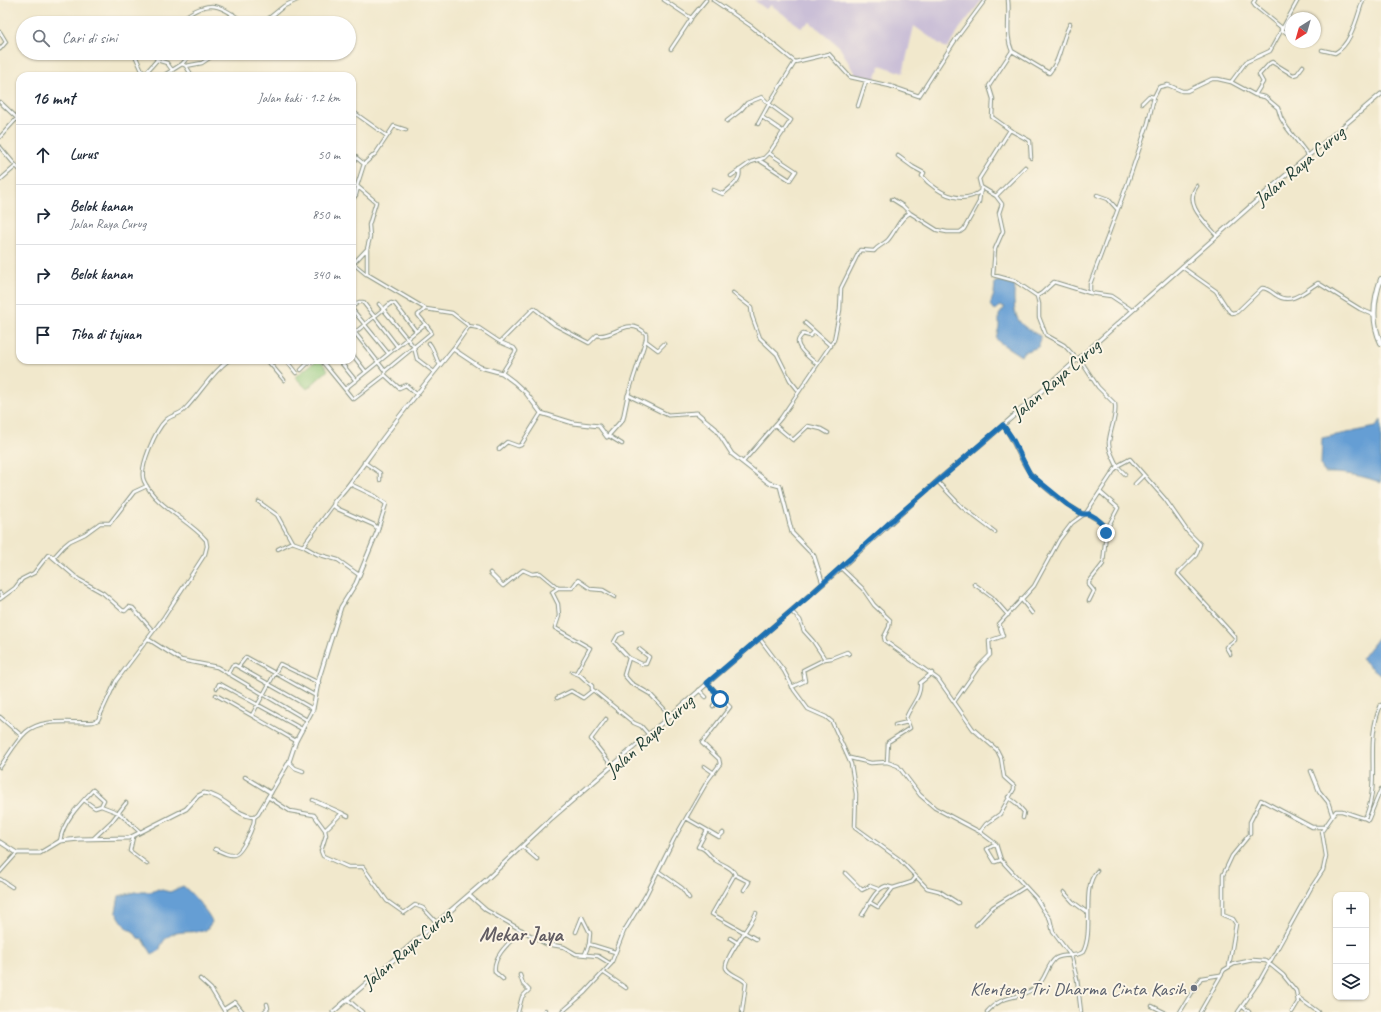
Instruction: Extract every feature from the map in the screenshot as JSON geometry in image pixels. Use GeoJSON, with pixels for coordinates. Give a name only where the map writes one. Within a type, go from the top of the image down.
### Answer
{"type":"FeatureCollection","features":[{"type":"Feature","properties":{"kind":"main road"},"geometry":{"type":"LineString","coordinates":[[1381,279],[1376,295],[1374,316],[1381,343]]}},
{"type":"Feature","properties":{"kind":"street"},"geometry":{"type":"LineString","coordinates":[[272,16],[284,6],[297,0]]}},
{"type":"Feature","properties":{"kind":"street"},"geometry":{"type":"LineString","coordinates":[[664,0],[692,18]]}},
{"type":"Feature","properties":{"kind":"street"},"geometry":{"type":"LineString","coordinates":[[671,49],[706,0]]}},
{"type":"Feature","properties":{"kind":"street"},"geometry":{"type":"LineString","coordinates":[[713,0],[751,26],[795,62]]}},
{"type":"Feature","properties":{"kind":"street"},"geometry":{"type":"LineString","coordinates":[[758,124],[795,62],[829,54],[850,77],[920,96],[956,39],[985,0]]}},
{"type":"Feature","properties":{"kind":"street"},"geometry":{"type":"LineString","coordinates":[[1008,0],[1008,41],[1012,51],[1049,73],[1058,59],[1063,38],[1070,24]]}},
{"type":"Feature","properties":{"kind":"street"},"geometry":{"type":"LineString","coordinates":[[1255,0],[1253,3],[1255,6],[1285,31]]}},
{"type":"Feature","properties":{"kind":"street"},"geometry":{"type":"LineString","coordinates":[[1231,82],[1246,62],[1270,51],[1298,0]]}},
{"type":"Feature","properties":{"kind":"street"},"geometry":{"type":"LineString","coordinates":[[1322,50],[1335,53],[1341,47],[1352,31],[1363,0]]}},
{"type":"Feature","properties":{"kind":"street"},"geometry":{"type":"LineString","coordinates":[[187,16],[202,6],[224,8],[236,16]]}},
{"type":"Feature","properties":{"kind":"street"},"geometry":{"type":"LineString","coordinates":[[0,32],[6,43],[0,49]]}},
{"type":"Feature","properties":{"kind":"street"},"geometry":{"type":"LineString","coordinates":[[1012,51],[990,86],[993,99],[992,117],[1010,130],[1030,141],[1031,158]]}},
{"type":"Feature","properties":{"kind":"street"},"geometry":{"type":"LineString","coordinates":[[137,60],[142,72]]}},
{"type":"Feature","properties":{"kind":"street"},"geometry":{"type":"LineString","coordinates":[[147,72],[157,60],[167,63],[172,70]]}},
{"type":"Feature","properties":{"kind":"street"},"geometry":{"type":"LineString","coordinates":[[169,72],[186,60]]}},
{"type":"Feature","properties":{"kind":"street"},"geometry":{"type":"LineString","coordinates":[[186,66],[199,64],[206,60]]}},
{"type":"Feature","properties":{"kind":"street"},"geometry":{"type":"LineString","coordinates":[[1255,95],[1263,82],[1259,75],[1270,63],[1272,62],[1293,75],[1297,74],[1303,66]]}},
{"type":"Feature","properties":{"kind":"street"},"geometry":{"type":"LineString","coordinates":[[182,64],[186,66],[190,72]]}},
{"type":"Feature","properties":{"kind":"street"},"geometry":{"type":"LineString","coordinates":[[1090,293],[1090,284],[1148,123],[1156,90],[1163,85],[1187,91],[1212,79],[1231,82],[1255,95],[1265,97],[1276,106],[1287,128],[1308,155]]}},
{"type":"Feature","properties":{"kind":"street"},"geometry":{"type":"LineString","coordinates":[[858,106],[866,81]]}},
{"type":"Feature","properties":{"kind":"street","name":"Jalan Raya Curug"},"geometry":{"type":"LineString","coordinates":[[333,1012],[469,895],[523,847],[552,818],[613,767],[707,683],[823,584],[937,481],[1003,425],[1308,155],[1381,94]]}},
{"type":"Feature","properties":{"kind":"street"},"geometry":{"type":"LineString","coordinates":[[1142,103],[1149,96],[1154,96]]}},
{"type":"Feature","properties":{"kind":"street"},"geometry":{"type":"LineString","coordinates":[[727,121],[749,102],[762,97],[791,120],[769,153],[758,160],[751,162],[731,176]]}},
{"type":"Feature","properties":{"kind":"street"},"geometry":{"type":"LineString","coordinates":[[0,102],[16,117]]}},
{"type":"Feature","properties":{"kind":"street"},"geometry":{"type":"LineString","coordinates":[[356,114],[387,136]]}},
{"type":"Feature","properties":{"kind":"street"},"geometry":{"type":"LineString","coordinates":[[762,117],[784,132]]}},
{"type":"Feature","properties":{"kind":"street"},"geometry":{"type":"LineString","coordinates":[[0,137],[16,119]]}},
{"type":"Feature","properties":{"kind":"street"},"geometry":{"type":"LineString","coordinates":[[356,195],[358,187],[357,183],[364,164],[376,153],[394,126],[406,130]]}},
{"type":"Feature","properties":{"kind":"street"},"geometry":{"type":"LineString","coordinates":[[892,199],[910,213],[937,230],[960,232],[964,229],[979,202],[981,189],[979,181],[980,178],[1010,130]]}},
{"type":"Feature","properties":{"kind":"street"},"geometry":{"type":"LineString","coordinates":[[0,147],[16,166],[0,180]]}},
{"type":"Feature","properties":{"kind":"street"},"geometry":{"type":"LineString","coordinates":[[758,160],[790,180],[796,171],[769,153]]}},
{"type":"Feature","properties":{"kind":"street"},"geometry":{"type":"LineString","coordinates":[[356,156],[364,164]]}},
{"type":"Feature","properties":{"kind":"street"},"geometry":{"type":"LineString","coordinates":[[898,156],[912,167],[924,173],[922,176],[928,183],[947,196],[969,198],[981,189]]}},
{"type":"Feature","properties":{"kind":"street"},"geometry":{"type":"LineString","coordinates":[[996,196],[1025,166]]}},
{"type":"Feature","properties":{"kind":"street"},"geometry":{"type":"LineString","coordinates":[[713,190],[723,194],[736,182],[739,177],[739,170]]}},
{"type":"Feature","properties":{"kind":"street"},"geometry":{"type":"LineString","coordinates":[[1197,186],[1192,196],[1193,206],[1217,236]]}},
{"type":"Feature","properties":{"kind":"street"},"geometry":{"type":"LineString","coordinates":[[358,187],[376,202],[369,224],[370,237],[367,274]]}},
{"type":"Feature","properties":{"kind":"street"},"geometry":{"type":"LineString","coordinates":[[981,189],[996,196],[1002,204],[999,213],[1003,231],[996,249],[993,275],[1015,281],[1036,296],[1040,304],[1039,317],[1046,335],[1064,345],[1078,358],[1098,387],[1115,404],[1116,413],[1109,442],[1110,449],[1117,466],[1125,474]]}},
{"type":"Feature","properties":{"kind":"street"},"geometry":{"type":"LineString","coordinates":[[1097,194],[1108,199],[1118,209]]}},
{"type":"Feature","properties":{"kind":"street"},"geometry":{"type":"LineString","coordinates":[[743,462],[775,425],[798,390],[831,346],[836,334],[841,288],[860,250],[874,251],[879,245],[887,241],[905,216],[910,213]]}},
{"type":"Feature","properties":{"kind":"street"},"geometry":{"type":"LineString","coordinates":[[356,260],[368,249]]}},
{"type":"Feature","properties":{"kind":"street"},"geometry":{"type":"LineString","coordinates":[[356,265],[367,274],[426,309],[452,313],[469,326],[479,328],[500,342],[514,348],[516,351],[502,373]]}},
{"type":"Feature","properties":{"kind":"street"},"geometry":{"type":"LineString","coordinates":[[1182,267],[1216,290],[1229,311],[1232,313],[1237,312],[1262,288],[1267,289],[1281,298],[1291,299],[1318,283],[1374,316]]}},
{"type":"Feature","properties":{"kind":"street"},"geometry":{"type":"LineString","coordinates":[[1036,296],[1042,294],[1054,282],[1090,293],[1111,296],[1132,310]]}},
{"type":"Feature","properties":{"kind":"street"},"geometry":{"type":"LineString","coordinates":[[733,293],[751,307],[752,316],[760,338],[777,354],[790,380],[798,390]]}},
{"type":"Feature","properties":{"kind":"street"},"geometry":{"type":"LineString","coordinates":[[356,305],[362,301],[397,346]]}},
{"type":"Feature","properties":{"kind":"street"},"geometry":{"type":"LineString","coordinates":[[380,304],[414,347],[417,359],[434,372]]}},
{"type":"Feature","properties":{"kind":"street"},"geometry":{"type":"LineString","coordinates":[[356,331],[390,304],[395,304],[416,331]]}},
{"type":"Feature","properties":{"kind":"street"},"geometry":{"type":"LineString","coordinates":[[500,342],[534,308],[555,325],[588,342],[591,342],[597,335],[603,336],[619,328],[627,327],[644,332],[646,341],[628,394],[622,419],[609,436]]}},
{"type":"Feature","properties":{"kind":"street"},"geometry":{"type":"LineString","coordinates":[[385,371],[432,333],[418,314],[426,309]]}},
{"type":"Feature","properties":{"kind":"street"},"geometry":{"type":"LineString","coordinates":[[356,313],[388,353]]}},
{"type":"Feature","properties":{"kind":"street"},"geometry":{"type":"LineString","coordinates":[[805,323],[831,346]]}},
{"type":"Feature","properties":{"kind":"street"},"geometry":{"type":"LineString","coordinates":[[345,389],[425,324]]}},
{"type":"Feature","properties":{"kind":"street"},"geometry":{"type":"LineString","coordinates":[[303,546],[350,484],[364,462],[416,394],[453,349],[469,326]]}},
{"type":"Feature","properties":{"kind":"street"},"geometry":{"type":"LineString","coordinates":[[814,332],[810,336],[803,334],[798,341],[798,344],[809,358],[817,364]]}},
{"type":"Feature","properties":{"kind":"street"},"geometry":{"type":"LineString","coordinates":[[356,333],[385,371],[385,374],[399,388],[406,384],[416,394]]}},
{"type":"Feature","properties":{"kind":"street"},"geometry":{"type":"LineString","coordinates":[[646,341],[658,350],[664,344]]}},
{"type":"Feature","properties":{"kind":"street"},"geometry":{"type":"LineString","coordinates":[[429,343],[435,351],[436,359],[440,365]]}},
{"type":"Feature","properties":{"kind":"street"},"geometry":{"type":"LineString","coordinates":[[453,349],[480,367],[502,373],[522,389],[541,413],[573,423],[597,425],[602,429],[606,437],[609,436],[622,444]]}},
{"type":"Feature","properties":{"kind":"street"},"geometry":{"type":"LineString","coordinates":[[356,359],[366,372]]}},
{"type":"Feature","properties":{"kind":"street"},"geometry":{"type":"LineString","coordinates":[[0,767],[22,736],[30,729],[44,724],[97,721],[116,680],[154,632],[205,554],[207,543],[202,536],[165,506],[147,486],[143,478],[143,468],[161,425],[168,418],[183,411],[216,371],[224,364]]}},
{"type":"Feature","properties":{"kind":"street"},"geometry":{"type":"LineString","coordinates":[[270,364],[284,380]]}},
{"type":"Feature","properties":{"kind":"street"},"geometry":{"type":"LineString","coordinates":[[289,364],[296,373]]}},
{"type":"Feature","properties":{"kind":"street"},"geometry":{"type":"LineString","coordinates":[[301,370],[307,364]]}},
{"type":"Feature","properties":{"kind":"street"},"geometry":{"type":"LineString","coordinates":[[323,364],[354,399],[385,374]]}},
{"type":"Feature","properties":{"kind":"street"},"geometry":{"type":"LineString","coordinates":[[342,364],[356,380]]}},
{"type":"Feature","properties":{"kind":"street"},"geometry":{"type":"LineString","coordinates":[[628,394],[668,415],[696,414],[716,429],[730,452],[768,482],[780,486],[792,533],[814,556],[823,584]]}},
{"type":"Feature","properties":{"kind":"street"},"geometry":{"type":"LineString","coordinates":[[499,449],[507,442],[518,446],[521,445],[541,413]]}},
{"type":"Feature","properties":{"kind":"street"},"geometry":{"type":"LineString","coordinates":[[775,425],[793,440],[808,426],[821,429],[828,433]]}},
{"type":"Feature","properties":{"kind":"street"},"geometry":{"type":"LineString","coordinates":[[1003,425],[1012,438],[1030,474],[1068,505],[1082,514]]}},
{"type":"Feature","properties":{"kind":"street"},"geometry":{"type":"LineString","coordinates":[[1086,513],[1117,466],[1130,459],[1165,499],[1188,532],[1200,544],[1196,555],[1178,572],[1178,574],[1235,637],[1235,640],[1226,647],[1230,654]]}},
{"type":"Feature","properties":{"kind":"street"},"geometry":{"type":"LineString","coordinates":[[364,462],[380,473],[380,480]]}},
{"type":"Feature","properties":{"kind":"street"},"geometry":{"type":"LineString","coordinates":[[1134,484],[1144,475]]}},
{"type":"Feature","properties":{"kind":"street"},"geometry":{"type":"LineString","coordinates":[[937,481],[962,507],[995,532]]}},
{"type":"Feature","properties":{"kind":"street"},"geometry":{"type":"LineString","coordinates":[[214,849],[235,855],[247,839],[255,823],[254,817],[289,762],[296,741],[313,709],[341,607],[360,576],[378,529],[385,504],[375,496],[350,484]]}},
{"type":"Feature","properties":{"kind":"street"},"geometry":{"type":"LineString","coordinates":[[54,557],[64,546],[100,523],[110,523],[134,492],[147,486]]}},
{"type":"Feature","properties":{"kind":"street"},"geometry":{"type":"LineString","coordinates":[[1100,492],[1118,508],[1108,527],[1105,526]]}},
{"type":"Feature","properties":{"kind":"street"},"geometry":{"type":"LineString","coordinates":[[259,502],[277,515],[292,542],[317,554],[338,560],[360,576]]}},
{"type":"Feature","properties":{"kind":"street"},"geometry":{"type":"LineString","coordinates":[[334,504],[342,511],[374,525],[378,529]]}},
{"type":"Feature","properties":{"kind":"street"},"geometry":{"type":"LineString","coordinates":[[954,702],[980,665],[990,655],[989,641],[1003,636],[998,626],[1034,586],[1064,532],[1082,514],[1086,513],[1092,515],[1105,526],[1106,533],[1103,564],[1090,582],[1089,585],[1094,591],[1089,600]]}},
{"type":"Feature","properties":{"kind":"street"},"geometry":{"type":"LineString","coordinates":[[278,549],[292,542]]}},
{"type":"Feature","properties":{"kind":"street"},"geometry":{"type":"LineString","coordinates":[[0,599],[15,588],[22,579],[34,573],[48,555],[54,557],[78,579],[101,591],[122,610],[125,611],[130,607],[133,608],[154,632]]}},
{"type":"Feature","properties":{"kind":"street"},"geometry":{"type":"LineString","coordinates":[[841,568],[863,589],[874,605],[890,620],[889,627],[884,637],[885,641],[932,673],[974,730],[992,744],[998,753],[1004,777],[1014,787],[1000,814],[986,824],[980,832]]}},
{"type":"Feature","properties":{"kind":"street"},"geometry":{"type":"LineString","coordinates":[[490,573],[503,586],[523,570],[532,574],[540,573],[558,588]]}},
{"type":"Feature","properties":{"kind":"street"},"geometry":{"type":"LineString","coordinates":[[576,673],[590,648],[555,628],[559,616],[558,604],[551,593],[558,588],[572,588],[578,580],[591,589],[603,590],[615,597]]}},
{"type":"Feature","properties":{"kind":"street"},"geometry":{"type":"LineString","coordinates":[[974,584],[992,597],[1008,615]]}},
{"type":"Feature","properties":{"kind":"street"},"geometry":{"type":"LineString","coordinates":[[0,593],[3,597]]}},
{"type":"Feature","properties":{"kind":"street"},"geometry":{"type":"LineString","coordinates":[[1021,599],[1032,613]]}},
{"type":"Feature","properties":{"kind":"street"},"geometry":{"type":"LineString","coordinates":[[791,611],[800,620],[804,631],[826,659]]}},
{"type":"Feature","properties":{"kind":"street"},"geometry":{"type":"LineString","coordinates":[[623,633],[618,635],[614,643],[629,658],[642,664],[646,664],[649,657],[638,650]]}},
{"type":"Feature","properties":{"kind":"street"},"geometry":{"type":"LineString","coordinates":[[148,639],[181,660],[213,665],[307,720]]}},
{"type":"Feature","properties":{"kind":"street"},"geometry":{"type":"LineString","coordinates":[[760,639],[784,671],[792,687],[808,709],[826,717],[832,722],[850,757],[856,794],[855,827],[898,859],[928,888],[938,891],[958,902]]}},
{"type":"Feature","properties":{"kind":"street"},"geometry":{"type":"LineString","coordinates":[[792,687],[805,681],[803,670],[826,659],[847,652],[849,654]]}},
{"type":"Feature","properties":{"kind":"street"},"geometry":{"type":"LineString","coordinates":[[239,666],[243,658],[246,657],[316,696]]}},
{"type":"Feature","properties":{"kind":"street"},"geometry":{"type":"LineString","coordinates":[[629,658],[629,663],[624,673],[625,677],[631,683],[650,694],[671,716]]}},
{"type":"Feature","properties":{"kind":"street"},"geometry":{"type":"LineString","coordinates":[[252,715],[281,664],[319,683]]}},
{"type":"Feature","properties":{"kind":"street"},"geometry":{"type":"LineString","coordinates":[[228,674],[233,665],[239,666],[313,709]]}},
{"type":"Feature","properties":{"kind":"street"},"geometry":{"type":"LineString","coordinates":[[572,672],[576,673],[592,686],[592,690],[634,723],[641,726],[649,735]]}},
{"type":"Feature","properties":{"kind":"street"},"geometry":{"type":"LineString","coordinates":[[887,762],[888,742],[910,728],[907,715],[915,703],[921,688],[920,683],[932,673]]}},
{"type":"Feature","properties":{"kind":"street"},"geometry":{"type":"LineString","coordinates":[[562,1012],[604,973],[611,964],[624,931],[686,818],[720,762],[702,743],[730,707],[707,683]]}},
{"type":"Feature","properties":{"kind":"street"},"geometry":{"type":"LineString","coordinates":[[217,688],[221,685],[302,730]]}},
{"type":"Feature","properties":{"kind":"street"},"geometry":{"type":"LineString","coordinates":[[557,698],[570,691],[583,698],[592,690]]}},
{"type":"Feature","properties":{"kind":"street"},"geometry":{"type":"LineString","coordinates":[[699,690],[706,697]]}},
{"type":"Feature","properties":{"kind":"street"},"geometry":{"type":"LineString","coordinates":[[216,695],[296,741]]}},
{"type":"Feature","properties":{"kind":"street"},"geometry":{"type":"LineString","coordinates":[[714,706],[720,697]]}},
{"type":"Feature","properties":{"kind":"street"},"geometry":{"type":"LineString","coordinates":[[1364,817],[1368,812],[1374,780],[1372,732],[1381,705]]}},
{"type":"Feature","properties":{"kind":"street"},"geometry":{"type":"LineString","coordinates":[[0,716],[22,736]]}},
{"type":"Feature","properties":{"kind":"street"},"geometry":{"type":"LineString","coordinates":[[606,719],[591,739],[613,767]]}},
{"type":"Feature","properties":{"kind":"street"},"geometry":{"type":"LineString","coordinates":[[895,725],[908,722]]}},
{"type":"Feature","properties":{"kind":"street"},"geometry":{"type":"LineString","coordinates":[[850,757],[875,764],[887,762],[898,766],[920,795],[935,808],[980,832],[996,844],[1001,860],[1034,896],[1050,918],[1053,932],[1071,956],[1077,979],[1081,1012]]}},
{"type":"Feature","properties":{"kind":"street"},"geometry":{"type":"LineString","coordinates":[[289,762],[295,768],[303,771]]}},
{"type":"Feature","properties":{"kind":"street"},"geometry":{"type":"LineString","coordinates":[[704,766],[714,773]]}},
{"type":"Feature","properties":{"kind":"street"},"geometry":{"type":"LineString","coordinates":[[1311,771],[1319,791],[1328,802],[1332,814]]}},
{"type":"Feature","properties":{"kind":"street"},"geometry":{"type":"LineString","coordinates":[[245,777],[270,793]]}},
{"type":"Feature","properties":{"kind":"street"},"geometry":{"type":"LineString","coordinates":[[1238,1012],[1243,1007],[1269,964],[1324,867],[1326,856],[1322,836],[1324,827],[1332,814],[1340,810],[1364,817],[1368,820],[1381,789]]}},
{"type":"Feature","properties":{"kind":"street"},"geometry":{"type":"LineString","coordinates":[[60,841],[62,830],[84,800],[93,790],[105,801],[101,806],[96,808],[84,800]]}},
{"type":"Feature","properties":{"kind":"street"},"geometry":{"type":"LineString","coordinates":[[0,842],[17,853],[42,852],[60,841],[133,837],[186,808],[198,796],[204,793],[212,795],[254,817]]}},
{"type":"Feature","properties":{"kind":"street"},"geometry":{"type":"LineString","coordinates":[[268,797],[290,811],[314,815],[327,834],[321,851],[322,855],[348,867],[363,867],[389,903],[394,904],[404,913],[415,905],[420,906],[436,922]]}},
{"type":"Feature","properties":{"kind":"street"},"geometry":{"type":"LineString","coordinates":[[1008,797],[1024,812],[1023,818]]}},
{"type":"Feature","properties":{"kind":"street"},"geometry":{"type":"LineString","coordinates":[[312,800],[348,816]]}},
{"type":"Feature","properties":{"kind":"street"},"geometry":{"type":"LineString","coordinates":[[1229,966],[1236,924],[1233,919],[1223,915],[1223,878],[1232,856],[1250,834],[1250,822],[1260,801],[1263,800],[1312,828],[1324,827]]}},
{"type":"Feature","properties":{"kind":"street"},"geometry":{"type":"LineString","coordinates":[[93,839],[126,803]]}},
{"type":"Feature","properties":{"kind":"street"},"geometry":{"type":"LineString","coordinates":[[101,806],[118,813],[140,833]]}},
{"type":"Feature","properties":{"kind":"street"},"geometry":{"type":"LineString","coordinates":[[325,830],[342,813]]}},
{"type":"Feature","properties":{"kind":"street"},"geometry":{"type":"LineString","coordinates":[[686,818],[719,837],[722,833]]}},
{"type":"Feature","properties":{"kind":"street"},"geometry":{"type":"LineString","coordinates":[[707,830],[698,847],[705,849],[713,859],[729,867],[735,875],[749,882],[744,890]]}},
{"type":"Feature","properties":{"kind":"street"},"geometry":{"type":"LineString","coordinates":[[133,837],[130,851],[147,864]]}},
{"type":"Feature","properties":{"kind":"street"},"geometry":{"type":"LineString","coordinates":[[996,844],[987,848],[995,862],[1001,860]]}},
{"type":"Feature","properties":{"kind":"street"},"geometry":{"type":"LineString","coordinates":[[523,847],[537,859]]}},
{"type":"Feature","properties":{"kind":"street"},"geometry":{"type":"LineString","coordinates":[[0,872],[17,853]]}},
{"type":"Feature","properties":{"kind":"street"},"geometry":{"type":"LineString","coordinates":[[658,871],[682,888],[689,898]]}},
{"type":"Feature","properties":{"kind":"street"},"geometry":{"type":"LineString","coordinates":[[987,1012],[999,1001],[1019,997],[1036,988],[1044,979],[1055,960],[1062,956],[1079,955],[1084,950],[1091,882],[1097,871]]}},
{"type":"Feature","properties":{"kind":"street"},"geometry":{"type":"LineString","coordinates":[[845,873],[862,890],[870,886],[878,890]]}},
{"type":"Feature","properties":{"kind":"street"},"geometry":{"type":"LineString","coordinates":[[735,875],[712,914],[727,921],[745,934],[756,939]]}},
{"type":"Feature","properties":{"kind":"street"},"geometry":{"type":"LineString","coordinates":[[871,903],[878,907],[894,888],[912,882],[916,878]]}},
{"type":"Feature","properties":{"kind":"street"},"geometry":{"type":"LineString","coordinates":[[0,879],[12,887]]}},
{"type":"Feature","properties":{"kind":"street"},"geometry":{"type":"LineString","coordinates":[[862,915],[878,890],[886,886],[894,888]]}},
{"type":"Feature","properties":{"kind":"street"},"geometry":{"type":"LineString","coordinates":[[976,925],[993,907],[1025,887]]}},
{"type":"Feature","properties":{"kind":"street"},"geometry":{"type":"LineString","coordinates":[[1064,892],[1073,902],[1089,913]]}},
{"type":"Feature","properties":{"kind":"street"},"geometry":{"type":"LineString","coordinates":[[469,895],[486,910],[549,946],[563,946],[574,953],[598,956],[611,964]]}},
{"type":"Feature","properties":{"kind":"street"},"geometry":{"type":"LineString","coordinates":[[742,1012],[746,983],[731,973],[726,966],[729,957],[745,934],[756,913]]}},
{"type":"Feature","properties":{"kind":"street"},"geometry":{"type":"LineString","coordinates":[[576,932],[582,917],[590,933],[590,944],[585,954]]}},
{"type":"Feature","properties":{"kind":"street"},"geometry":{"type":"LineString","coordinates":[[503,979],[495,972],[495,964],[505,947],[522,930]]}},
{"type":"Feature","properties":{"kind":"street"},"geometry":{"type":"LineString","coordinates":[[730,938],[738,943]]}},
{"type":"Feature","properties":{"kind":"street"},"geometry":{"type":"LineString","coordinates":[[590,944],[615,952]]}},
{"type":"Feature","properties":{"kind":"street"},"geometry":{"type":"LineString","coordinates":[[1200,1012],[1212,993],[1220,975],[1229,966],[1244,961],[1257,960],[1266,961],[1291,983],[1298,997],[1298,1005],[1292,1012]]}},
{"type":"Feature","properties":{"kind":"street"},"geometry":{"type":"LineString","coordinates":[[604,973],[626,988]]}},
{"type":"Feature","properties":{"kind":"street"},"geometry":{"type":"LineString","coordinates":[[518,1012],[522,997],[529,990],[523,984],[520,975]]}},
{"type":"Feature","properties":{"kind":"street"},"geometry":{"type":"LineString","coordinates":[[1180,1012],[1202,978],[1220,975]]}},
{"type":"Feature","properties":{"kind":"street"},"geometry":{"type":"LineString","coordinates":[[200,979],[211,988],[225,1011],[235,1002],[244,1012]]}},
{"type":"Feature","properties":{"kind":"street"},"geometry":{"type":"LineString","coordinates":[[1298,997],[1318,1012]]}},
{"type":"Feature","properties":{"kind":"street"},"geometry":{"type":"LineString","coordinates":[[347,999],[362,1012]]}},
{"type":"Feature","properties":{"kind":"street"},"geometry":{"type":"LineString","coordinates":[[264,1012],[268,1008],[267,1004]]}},
{"type":"Feature","properties":{"kind":"street"},"geometry":{"type":"LineString","coordinates":[[1152,1006],[1164,1012]]}},
{"type":"Feature","properties":{"kind":"street"},"geometry":{"type":"LineString","coordinates":[[1243,1007],[1249,1012]]}},
{"type":"Feature","properties":{"kind":"shaded area"},"geometry":{"type":"Polygon","coordinates":[[[754,0],[982,0],[960,28],[947,49],[914,26],[903,73],[880,65],[875,79],[855,74],[839,46],[810,22],[801,27],[771,5],[766,9],[754,0]]]}},
{"type":"Feature","properties":{"kind":"green space"},"geometry":{"type":"Polygon","coordinates":[[[312,364],[323,364],[328,370],[307,389],[295,377],[312,364]]]}},
{"type":"Feature","properties":{"kind":"water"},"geometry":{"type":"Polygon","coordinates":[[[1000,281],[1014,283],[1014,304],[1019,321],[1040,336],[1039,347],[1023,352],[1021,356],[999,342],[996,338],[999,327],[999,315],[1005,307],[1001,306],[994,310],[990,305],[994,294],[995,282],[1000,281]]]}},
{"type":"Feature","properties":{"kind":"water"},"geometry":{"type":"Polygon","coordinates":[[[1381,420],[1381,483],[1368,478],[1353,475],[1324,473],[1321,465],[1322,438],[1376,427],[1381,420]]]}},
{"type":"Feature","properties":{"kind":"water"},"geometry":{"type":"Polygon","coordinates":[[[1381,633],[1381,675],[1361,659],[1381,633]]]}},
{"type":"Feature","properties":{"kind":"water"},"geometry":{"type":"Polygon","coordinates":[[[183,886],[190,892],[208,914],[212,922],[206,930],[172,934],[167,937],[159,951],[152,954],[143,939],[138,938],[133,931],[127,929],[116,912],[119,896],[135,892],[152,892],[158,889],[170,892],[183,886]]]}},
{"type":"Feature","properties":{"kind":"place","name":"Klenteng Tri Dharma Cinta Kasih"},"geometry":{"type":"Point","coordinates":[1194,988]}},
{"type":"Feature","properties":{"kind":"district","name":"Mekar Jaya"},"geometry":{"type":"Point","coordinates":[521,934]}},
{"type":"Feature","properties":{"kind":"route"},"geometry":{"type":"LineString","coordinates":[[720,699],[720,697],[707,683],[760,639],[841,568],[889,523],[1003,425],[1012,438],[1030,474],[1068,505],[1082,514],[1086,513],[1096,518],[1105,526],[1106,533]]}}]}
